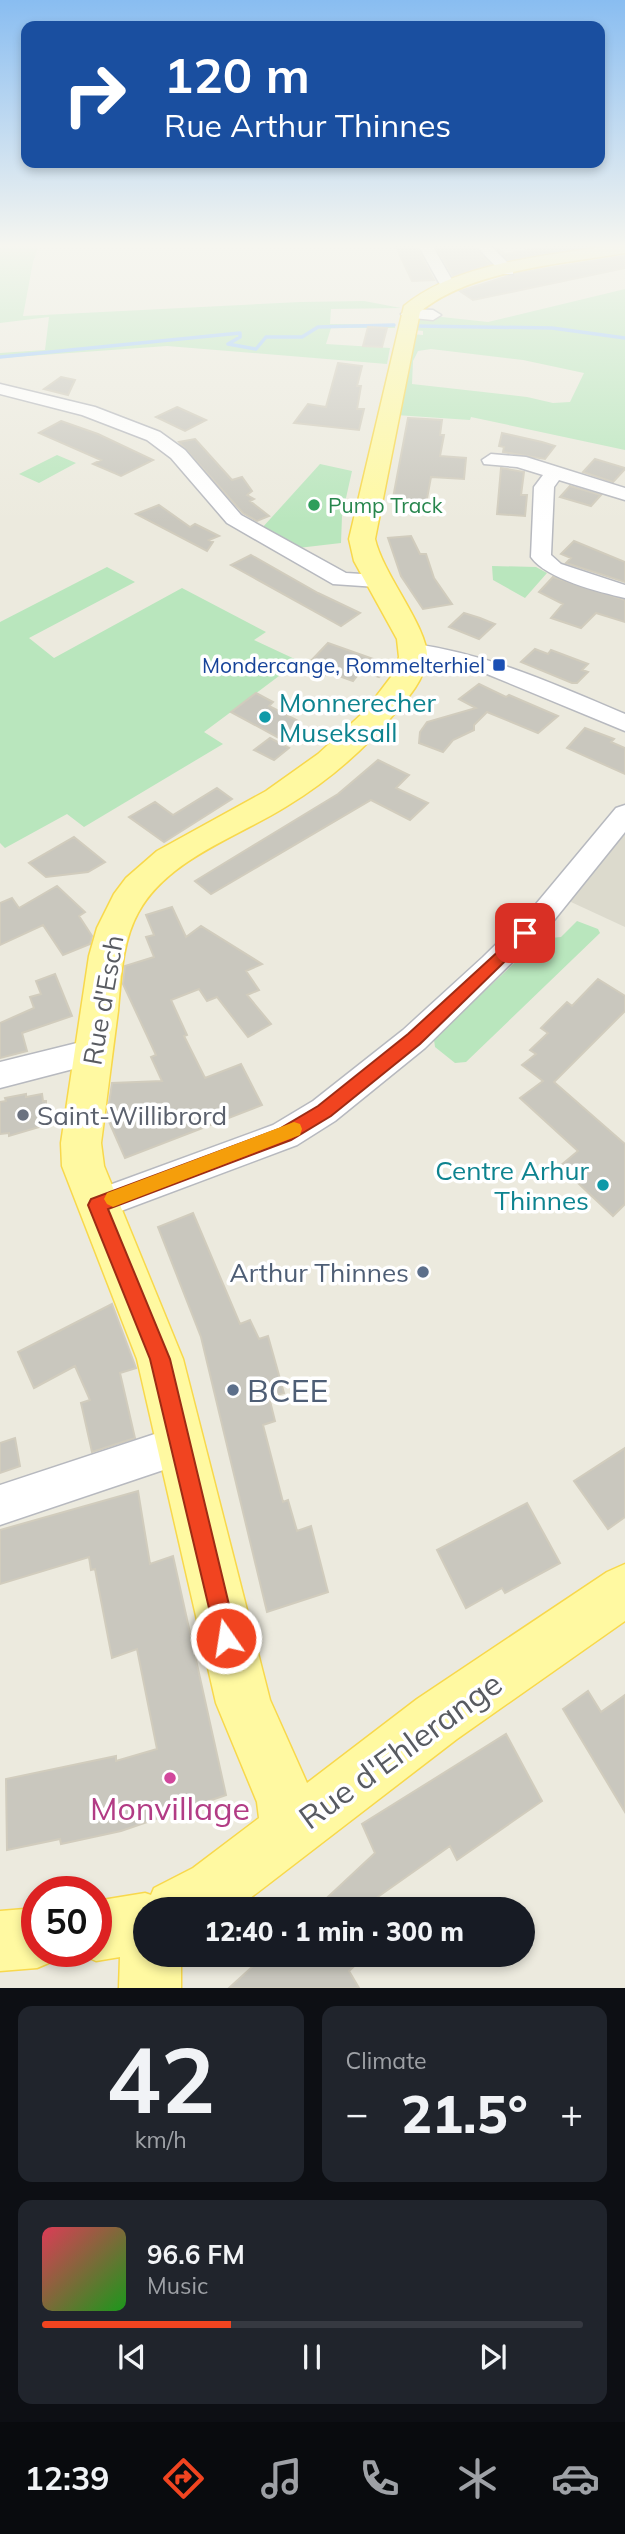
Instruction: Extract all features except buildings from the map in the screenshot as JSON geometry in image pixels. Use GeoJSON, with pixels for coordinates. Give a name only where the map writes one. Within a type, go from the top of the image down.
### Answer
{"type":"FeatureCollection","features":[{"type":"Feature","properties":{"kind":"main road"},"geometry":{"type":"LineString","coordinates":[[404,338],[364,518],[362,539],[372,571],[411,639],[414,651]]}},
{"type":"Feature","properties":{"kind":"main road","name":"Rue d'Esch"},"geometry":{"type":"LineString","coordinates":[[290,1832],[286,1802],[240,1692],[160,1359],[97,1205],[83,1166],[81,1143],[113,931],[125,904],[137,888],[169,860],[260,808],[335,756],[365,729],[403,684],[411,668],[414,651]]}},
{"type":"Feature","properties":{"kind":"main road","name":"Rue d'Ehlerange"},"geometry":{"type":"LineString","coordinates":[[198,1897],[214,1889],[437,1719],[625,1590]]}},
{"type":"Feature","properties":{"kind":"main road"},"geometry":{"type":"LineString","coordinates":[[112,1928],[133,1925]]}},
{"type":"Feature","properties":{"kind":"main road"},"geometry":{"type":"LineString","coordinates":[[0,1941],[21,1939]]}},
{"type":"Feature","properties":{"kind":"main road"},"geometry":{"type":"LineString","coordinates":[[150,1988],[151,1967]]}},
{"type":"Feature","properties":{"kind":"street"},"geometry":{"type":"LineString","coordinates":[[0,389],[82,410],[149,434],[170,446],[219,508],[251,530],[341,579],[372,571]]}},
{"type":"Feature","properties":{"kind":"street"},"geometry":{"type":"LineString","coordinates":[[491,460],[519,461],[625,494]]}},
{"type":"Feature","properties":{"kind":"street"},"geometry":{"type":"LineString","coordinates":[[555,472],[544,487],[541,557],[554,568],[625,592]]}},
{"type":"Feature","properties":{"kind":"street"},"geometry":{"type":"LineString","coordinates":[[414,651],[443,653],[475,662],[625,723]]}},
{"type":"Feature","properties":{"kind":"street"},"geometry":{"type":"LineString","coordinates":[[97,1205],[285,1135],[324,1111],[359,1085],[493,965],[541,917],[625,814]]}},
{"type":"Feature","properties":{"kind":"street"},"geometry":{"type":"LineString","coordinates":[[0,1075],[93,1052]]}},
{"type":"Feature","properties":{"kind":"street"},"geometry":{"type":"LineString","coordinates":[[0,1505],[182,1445]]}},
{"type":"Feature","properties":{"kind":"shaded area"},"geometry":{"type":"Polygon","coordinates":[[[625,814],[625,927],[558,896],[625,814]]]}},
{"type":"Feature","properties":{"kind":"green space"},"geometry":{"type":"Polygon","coordinates":[[[46,338],[328,338],[326,344],[390,348],[387,364],[167,346],[0,358],[0,353],[45,350],[46,338]]]}},
{"type":"Feature","properties":{"kind":"green space"},"geometry":{"type":"Polygon","coordinates":[[[411,338],[625,338],[625,450],[471,417],[470,420],[396,415],[411,338]],[[431,349],[418,351],[413,361],[412,384],[527,397],[553,403],[570,402],[584,373],[523,360],[431,349]]]}},
{"type":"Feature","properties":{"kind":"green space"},"geometry":{"type":"Polygon","coordinates":[[[57,455],[76,463],[39,483],[19,474],[57,455]]]}},
{"type":"Feature","properties":{"kind":"green space","name":"Pump Track"},"geometry":{"type":"Polygon","coordinates":[[[320,464],[352,471],[342,516],[341,543],[298,548],[262,528],[320,464]]]}},
{"type":"Feature","properties":{"kind":"green space"},"geometry":{"type":"Polygon","coordinates":[[[492,566],[536,567],[547,573],[525,598],[493,580],[492,566]]]}},
{"type":"Feature","properties":{"kind":"green space"},"geometry":{"type":"Polygon","coordinates":[[[107,567],[135,582],[29,638],[54,658],[182,588],[266,632],[254,640],[299,661],[204,732],[223,744],[84,827],[67,814],[5,848],[0,843],[0,622],[107,567]]]}},
{"type":"Feature","properties":{"kind":"green space"},"geometry":{"type":"Polygon","coordinates":[[[577,921],[598,929],[600,933],[466,1062],[455,1063],[435,1047],[434,1040],[442,1031],[540,939],[561,937],[577,921]]]}},
{"type":"Feature","properties":{"kind":"waterway"},"geometry":{"type":"LineString","coordinates":[[0,357],[192,338]]}},
{"type":"Feature","properties":{"kind":"waterway"},"geometry":{"type":"LineString","coordinates":[[239,338],[228,344],[256,349],[265,338]]}},
{"type":"Feature","properties":{"kind":"slow traffic"},"geometry":{"type":"LineString","coordinates":[[113,1199],[285,1135],[294,1129]]}},
{"type":"Feature","properties":{"kind":"place","name":"Pump Track"},"geometry":{"type":"Point","coordinates":[314,505]}},
{"type":"Feature","properties":{"kind":"place","name":"Mondercange, Rommelterhiel"},"geometry":{"type":"Point","coordinates":[499,665]}},
{"type":"Feature","properties":{"kind":"place","name":"Monnerecher Museksall"},"geometry":{"type":"Point","coordinates":[265,717]}},
{"type":"Feature","properties":{"kind":"place","name":"Saint-Willibrord"},"geometry":{"type":"Point","coordinates":[23,1115]}},
{"type":"Feature","properties":{"kind":"place","name":"Centre Arhur Thinnes"},"geometry":{"type":"Point","coordinates":[603,1185]}},
{"type":"Feature","properties":{"kind":"place","name":"Arthur Thinnes"},"geometry":{"type":"Point","coordinates":[423,1272]}},
{"type":"Feature","properties":{"kind":"place","name":"BCEE"},"geometry":{"type":"Point","coordinates":[233,1390]}},
{"type":"Feature","properties":{"kind":"place","name":"Monvillage"},"geometry":{"type":"Point","coordinates":[170,1778]}},
{"type":"Feature","properties":{"kind":"route"},"geometry":{"type":"LineString","coordinates":[[226,1638],[160,1359],[97,1205],[285,1135],[324,1111],[414,1039],[525,933]]}}]}
